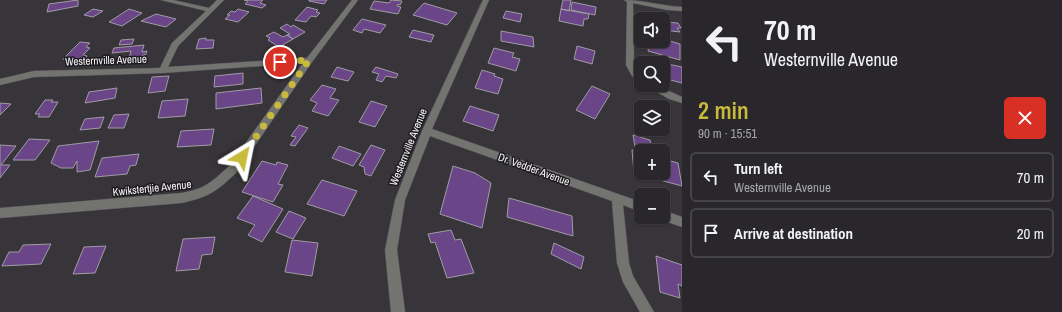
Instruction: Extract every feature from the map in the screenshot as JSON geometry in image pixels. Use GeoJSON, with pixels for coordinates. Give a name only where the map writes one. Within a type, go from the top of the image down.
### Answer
{"type":"FeatureCollection","features":[{"type":"Feature","properties":{"kind":"street"},"geometry":{"type":"LineString","coordinates":[[164,0],[210,10]]}},
{"type":"Feature","properties":{"kind":"street"},"geometry":{"type":"LineString","coordinates":[[164,70],[175,45],[221,0]]}},
{"type":"Feature","properties":{"kind":"street","name":"Kwikstertjie Avenue"},"geometry":{"type":"LineString","coordinates":[[0,213],[181,198],[202,194],[218,183],[233,169],[309,60],[356,0]]}},
{"type":"Feature","properties":{"kind":"street","name":"Westernville Avenue"},"geometry":{"type":"LineString","coordinates":[[398,312],[391,250],[395,220],[400,200],[427,131],[486,0]]}},
{"type":"Feature","properties":{"kind":"street"},"geometry":{"type":"LineString","coordinates":[[634,72],[630,65],[629,0],[667,8],[682,9]]}},
{"type":"Feature","properties":{"kind":"street","name":"Westernville Avenue"},"geometry":{"type":"LineString","coordinates":[[0,82],[34,74],[164,70],[309,60]]}},
{"type":"Feature","properties":{"kind":"street"},"geometry":{"type":"LineString","coordinates":[[662,92],[682,100]]}},
{"type":"Feature","properties":{"kind":"street","name":"Dr. Vedder Avenue"},"geometry":{"type":"LineString","coordinates":[[427,131],[634,205]]}},
{"type":"Feature","properties":{"kind":"street"},"geometry":{"type":"LineString","coordinates":[[617,199],[623,263],[627,278],[647,312]]}},
{"type":"Feature","properties":{"kind":"street"},"geometry":{"type":"LineString","coordinates":[[670,218],[682,222]]}},
{"type":"Feature","properties":{"kind":"building"},"geometry":{"type":"Polygon","coordinates":[[[78,0],[78,6],[47,12],[49,4],[78,0]]]}},
{"type":"Feature","properties":{"kind":"building"},"geometry":{"type":"Polygon","coordinates":[[[244,0],[263,0],[260,3],[266,5],[262,8],[245,4],[248,1],[244,0]]]}},
{"type":"Feature","properties":{"kind":"building"},"geometry":{"type":"Polygon","coordinates":[[[309,0],[327,0],[324,4],[309,0]]]}},
{"type":"Feature","properties":{"kind":"building"},"geometry":{"type":"Polygon","coordinates":[[[391,0],[402,1],[400,5],[398,4],[397,6],[401,7],[398,14],[370,9],[374,1],[389,3],[391,0]]]}},
{"type":"Feature","properties":{"kind":"building"},"geometry":{"type":"Polygon","coordinates":[[[563,0],[571,0],[569,11],[561,9],[563,0]]]}},
{"type":"Feature","properties":{"kind":"building"},"geometry":{"type":"Polygon","coordinates":[[[572,2],[596,7],[595,15],[571,10],[572,2]]]}},
{"type":"Feature","properties":{"kind":"building"},"geometry":{"type":"Polygon","coordinates":[[[424,3],[457,13],[447,25],[413,15],[424,3]]]}},
{"type":"Feature","properties":{"kind":"building"},"geometry":{"type":"Polygon","coordinates":[[[307,7],[318,10],[316,12],[320,13],[316,17],[311,16],[306,22],[295,20],[307,7]]]}},
{"type":"Feature","properties":{"kind":"building"},"geometry":{"type":"Polygon","coordinates":[[[93,9],[103,11],[93,17],[84,15],[93,9]]]}},
{"type":"Feature","properties":{"kind":"building"},"geometry":{"type":"Polygon","coordinates":[[[129,9],[142,13],[122,26],[109,22],[129,9]]]}},
{"type":"Feature","properties":{"kind":"building"},"geometry":{"type":"Polygon","coordinates":[[[238,9],[249,12],[238,22],[225,19],[230,15],[227,15],[231,11],[235,12],[238,9]]]}},
{"type":"Feature","properties":{"kind":"building"},"geometry":{"type":"Polygon","coordinates":[[[561,9],[589,14],[588,19],[584,19],[583,26],[559,21],[561,9]]]}},
{"type":"Feature","properties":{"kind":"building"},"geometry":{"type":"Polygon","coordinates":[[[506,11],[522,14],[520,22],[503,18],[506,11]]]}},
{"type":"Feature","properties":{"kind":"building"},"geometry":{"type":"Polygon","coordinates":[[[156,14],[176,19],[166,27],[141,21],[156,14]]]}},
{"type":"Feature","properties":{"kind":"building"},"geometry":{"type":"Polygon","coordinates":[[[362,19],[386,25],[380,33],[364,29],[362,33],[353,30],[362,19]]]}},
{"type":"Feature","properties":{"kind":"building"},"geometry":{"type":"Polygon","coordinates":[[[670,22],[678,23],[681,28],[677,28],[680,32],[670,31],[670,22]]]}},
{"type":"Feature","properties":{"kind":"building"},"geometry":{"type":"Polygon","coordinates":[[[287,24],[291,27],[293,25],[305,32],[293,39],[287,35],[290,34],[280,28],[287,24]]]}},
{"type":"Feature","properties":{"kind":"building"},"geometry":{"type":"Polygon","coordinates":[[[413,30],[434,35],[431,42],[409,37],[413,30]]]}},
{"type":"Feature","properties":{"kind":"building"},"geometry":{"type":"Polygon","coordinates":[[[501,31],[533,37],[534,47],[501,41],[501,31]]]}},
{"type":"Feature","properties":{"kind":"building"},"geometry":{"type":"Polygon","coordinates":[[[274,32],[283,37],[287,35],[293,39],[279,47],[268,40],[270,38],[266,36],[274,32]]]}},
{"type":"Feature","properties":{"kind":"building"},"geometry":{"type":"Polygon","coordinates":[[[206,38],[206,40],[214,40],[213,48],[196,49],[199,39],[206,38]]]}},
{"type":"Feature","properties":{"kind":"building"},"geometry":{"type":"Polygon","coordinates":[[[134,39],[132,44],[119,45],[121,40],[134,39]]]}},
{"type":"Feature","properties":{"kind":"building"},"geometry":{"type":"Polygon","coordinates":[[[670,41],[680,44],[680,60],[670,56],[648,51],[649,48],[670,48],[670,41]]]}},
{"type":"Feature","properties":{"kind":"building"},"geometry":{"type":"Polygon","coordinates":[[[80,42],[90,43],[86,47],[90,48],[83,55],[87,56],[83,61],[63,59],[80,42]]]}},
{"type":"Feature","properties":{"kind":"building"},"geometry":{"type":"Polygon","coordinates":[[[144,45],[142,52],[147,51],[146,54],[140,57],[129,58],[131,51],[112,53],[114,48],[144,45]]]}},
{"type":"Feature","properties":{"kind":"building"},"geometry":{"type":"Polygon","coordinates":[[[577,46],[595,51],[592,64],[574,59],[577,46]]]}},
{"type":"Feature","properties":{"kind":"building"},"geometry":{"type":"Polygon","coordinates":[[[494,48],[514,53],[512,57],[520,59],[516,71],[488,63],[494,48]]]}},
{"type":"Feature","properties":{"kind":"building"},"geometry":{"type":"Polygon","coordinates":[[[670,64],[682,67],[682,83],[670,80],[670,64]]]}},
{"type":"Feature","properties":{"kind":"building"},"geometry":{"type":"Polygon","coordinates":[[[337,67],[354,72],[348,81],[331,77],[337,67]]]}},
{"type":"Feature","properties":{"kind":"building"},"geometry":{"type":"Polygon","coordinates":[[[376,67],[398,74],[396,78],[386,76],[382,82],[376,80],[379,74],[372,72],[376,67]]]}},
{"type":"Feature","properties":{"kind":"building"},"geometry":{"type":"Polygon","coordinates":[[[482,70],[495,74],[494,76],[503,79],[498,94],[475,88],[482,70]]]}},
{"type":"Feature","properties":{"kind":"building"},"geometry":{"type":"Polygon","coordinates":[[[243,73],[243,84],[214,87],[215,76],[243,73]]]}},
{"type":"Feature","properties":{"kind":"building"},"geometry":{"type":"Polygon","coordinates":[[[169,76],[165,91],[148,93],[152,77],[169,76]]]}},
{"type":"Feature","properties":{"kind":"building"},"geometry":{"type":"Polygon","coordinates":[[[322,85],[336,89],[330,98],[339,100],[328,116],[312,111],[317,103],[310,100],[322,85]]]}},
{"type":"Feature","properties":{"kind":"building"},"geometry":{"type":"Polygon","coordinates":[[[592,86],[610,94],[595,119],[576,110],[592,86]]]}},
{"type":"Feature","properties":{"kind":"building"},"geometry":{"type":"Polygon","coordinates":[[[117,88],[115,98],[85,103],[89,92],[117,88]]]}},
{"type":"Feature","properties":{"kind":"building"},"geometry":{"type":"Polygon","coordinates":[[[261,88],[262,103],[216,109],[216,93],[261,88]]]}},
{"type":"Feature","properties":{"kind":"building"},"geometry":{"type":"Polygon","coordinates":[[[188,99],[185,116],[158,118],[162,101],[188,99]]]}},
{"type":"Feature","properties":{"kind":"building"},"geometry":{"type":"Polygon","coordinates":[[[45,100],[53,100],[51,102],[58,102],[49,117],[38,117],[40,114],[35,114],[45,100]]]}},
{"type":"Feature","properties":{"kind":"building"},"geometry":{"type":"Polygon","coordinates":[[[371,101],[387,106],[375,127],[359,122],[371,101]]]}},
{"type":"Feature","properties":{"kind":"building"},"geometry":{"type":"Polygon","coordinates":[[[0,103],[11,104],[0,115],[0,103]]]}},
{"type":"Feature","properties":{"kind":"building"},"geometry":{"type":"Polygon","coordinates":[[[470,106],[499,115],[493,131],[463,121],[470,106]]]}},
{"type":"Feature","properties":{"kind":"building"},"geometry":{"type":"Polygon","coordinates":[[[129,114],[124,128],[108,128],[114,115],[129,114]]]}},
{"type":"Feature","properties":{"kind":"building"},"geometry":{"type":"Polygon","coordinates":[[[104,117],[100,128],[80,130],[85,119],[104,117]]]}},
{"type":"Feature","properties":{"kind":"building"},"geometry":{"type":"Polygon","coordinates":[[[299,125],[308,128],[295,146],[290,145],[296,137],[291,136],[299,125]]]}},
{"type":"Feature","properties":{"kind":"building"},"geometry":{"type":"Polygon","coordinates":[[[214,129],[211,145],[177,147],[181,131],[214,129]]]}},
{"type":"Feature","properties":{"kind":"building"},"geometry":{"type":"Polygon","coordinates":[[[633,135],[650,140],[651,144],[634,144],[633,135]]]}},
{"type":"Feature","properties":{"kind":"building"},"geometry":{"type":"Polygon","coordinates":[[[29,139],[50,140],[35,160],[13,160],[29,139]]]}},
{"type":"Feature","properties":{"kind":"building"},"geometry":{"type":"Polygon","coordinates":[[[99,141],[90,170],[77,172],[77,161],[73,168],[61,168],[51,163],[58,146],[99,141]]]}},
{"type":"Feature","properties":{"kind":"building"},"geometry":{"type":"Polygon","coordinates":[[[0,145],[16,146],[1,165],[10,165],[0,178],[0,145]]]}},
{"type":"Feature","properties":{"kind":"building"},"geometry":{"type":"Polygon","coordinates":[[[371,145],[385,150],[371,176],[365,174],[364,167],[359,165],[371,145]]]}},
{"type":"Feature","properties":{"kind":"building"},"geometry":{"type":"Polygon","coordinates":[[[339,146],[361,154],[353,166],[332,158],[339,146]]]}},
{"type":"Feature","properties":{"kind":"building"},"geometry":{"type":"Polygon","coordinates":[[[632,150],[634,151],[634,173],[632,150]]]}},
{"type":"Feature","properties":{"kind":"building"},"geometry":{"type":"Polygon","coordinates":[[[139,154],[136,165],[130,166],[127,174],[95,177],[102,158],[139,154]]]}},
{"type":"Feature","properties":{"kind":"building"},"geometry":{"type":"Polygon","coordinates":[[[262,161],[276,165],[277,162],[288,165],[278,184],[283,185],[273,202],[242,192],[262,161]]]}},
{"type":"Feature","properties":{"kind":"building"},"geometry":{"type":"Polygon","coordinates":[[[670,161],[678,163],[682,186],[660,180],[670,180],[670,161]]]}},
{"type":"Feature","properties":{"kind":"building"},"geometry":{"type":"Polygon","coordinates":[[[453,166],[475,173],[491,183],[482,228],[440,214],[453,166]]]}},
{"type":"Feature","properties":{"kind":"building"},"geometry":{"type":"Polygon","coordinates":[[[322,180],[357,191],[344,216],[307,204],[322,180]]]}},
{"type":"Feature","properties":{"kind":"building"},"geometry":{"type":"Polygon","coordinates":[[[253,196],[283,209],[262,242],[248,235],[255,225],[237,218],[253,196]]]}},
{"type":"Feature","properties":{"kind":"building"},"geometry":{"type":"Polygon","coordinates":[[[509,198],[572,216],[573,236],[507,217],[509,198]]]}},
{"type":"Feature","properties":{"kind":"building"},"geometry":{"type":"Polygon","coordinates":[[[289,211],[306,218],[293,239],[276,232],[289,211]]]}},
{"type":"Feature","properties":{"kind":"building"},"geometry":{"type":"Polygon","coordinates":[[[451,230],[455,240],[461,239],[474,273],[447,278],[435,242],[431,243],[428,234],[451,230]]]}},
{"type":"Feature","properties":{"kind":"building"},"geometry":{"type":"Polygon","coordinates":[[[215,237],[212,254],[202,255],[199,269],[176,271],[183,239],[215,237]]]}},
{"type":"Feature","properties":{"kind":"building"},"geometry":{"type":"Polygon","coordinates":[[[292,240],[318,243],[312,276],[285,272],[292,240]]]}},
{"type":"Feature","properties":{"kind":"building"},"geometry":{"type":"Polygon","coordinates":[[[554,243],[584,257],[581,269],[551,254],[554,243]]]}},
{"type":"Feature","properties":{"kind":"building"},"geometry":{"type":"Polygon","coordinates":[[[51,244],[41,264],[2,266],[9,252],[19,252],[23,245],[51,244]]]}},
{"type":"Feature","properties":{"kind":"building"},"geometry":{"type":"Polygon","coordinates":[[[106,246],[95,273],[73,274],[84,247],[106,246]]]}},
{"type":"Feature","properties":{"kind":"building"},"geometry":{"type":"Polygon","coordinates":[[[656,256],[682,265],[682,286],[678,284],[680,298],[660,292],[656,256]]]}},
{"type":"Feature","properties":{"kind":"route"},"geometry":{"type":"LineString","coordinates":[[242,157],[309,60],[280,62]]}}]}
